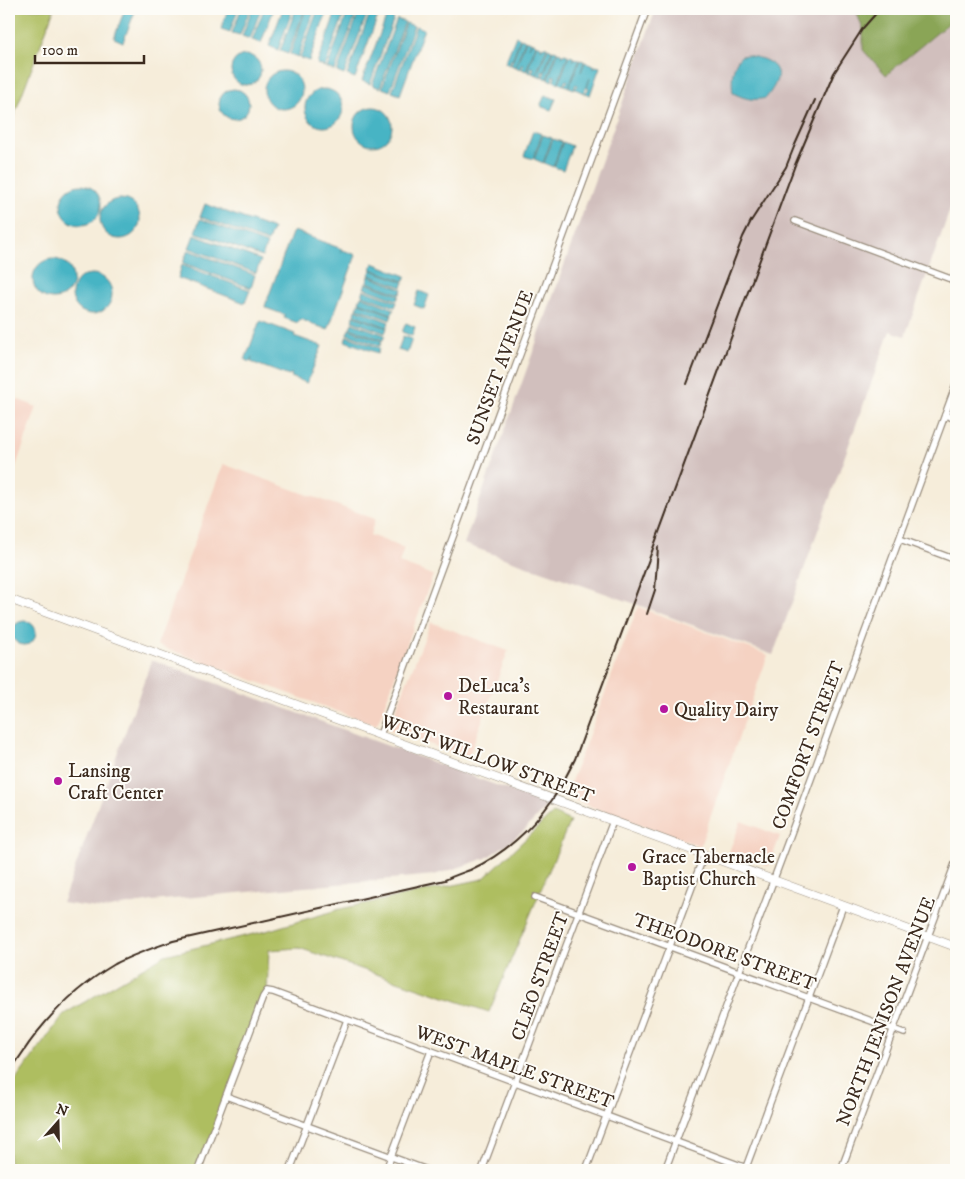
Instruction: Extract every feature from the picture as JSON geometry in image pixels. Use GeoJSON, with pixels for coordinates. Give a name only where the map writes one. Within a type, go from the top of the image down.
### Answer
{"type":"FeatureCollection","features":[{"type":"Feature","properties":{"kind":"street","name":"SUNSET AVENUE"},"geometry":{"type":"LineString","coordinates":[[380,735],[647,9]]}},
{"type":"Feature","properties":{"kind":"street"},"geometry":{"type":"LineString","coordinates":[[795,221],[956,281]]}},
{"type":"Feature","properties":{"kind":"street","name":"COMFORT STREET"},"geometry":{"type":"LineString","coordinates":[[665,1170],[956,385]]}},
{"type":"Feature","properties":{"kind":"street"},"geometry":{"type":"LineString","coordinates":[[945,415],[956,419]]}},
{"type":"Feature","properties":{"kind":"street"},"geometry":{"type":"LineString","coordinates":[[900,539],[956,560]]}},
{"type":"Feature","properties":{"kind":"street","name":"WEST WILLOW STREET"},"geometry":{"type":"LineString","coordinates":[[9,599],[956,947]]}},
{"type":"Feature","properties":{"kind":"street","name":"CLEO STREET"},"geometry":{"type":"LineString","coordinates":[[482,1170],[613,821]]}},
{"type":"Feature","properties":{"kind":"street"},"geometry":{"type":"LineString","coordinates":[[586,1170],[704,854]]}},
{"type":"Feature","properties":{"kind":"street","name":"NORTH JENISON AVENUE"},"geometry":{"type":"LineString","coordinates":[[841,1170],[956,861]]}},
{"type":"Feature","properties":{"kind":"street","name":"THEODORE STREET"},"geometry":{"type":"LineString","coordinates":[[535,898],[904,1033]]}},
{"type":"Feature","properties":{"kind":"street"},"geometry":{"type":"LineString","coordinates":[[747,1169],[808,998],[844,906]]}},
{"type":"Feature","properties":{"kind":"street","name":"WEST MAPLE STREET"},"geometry":{"type":"LineString","coordinates":[[226,1096],[263,997],[267,991],[431,1050],[747,1169]]}},
{"type":"Feature","properties":{"kind":"street"},"geometry":{"type":"LineString","coordinates":[[290,1170],[347,1020]]}},
{"type":"Feature","properties":{"kind":"street"},"geometry":{"type":"LineString","coordinates":[[386,1170],[431,1050]]}},
{"type":"Feature","properties":{"kind":"street"},"geometry":{"type":"LineString","coordinates":[[198,1170],[226,1096],[428,1170]]}},
{"type":"Feature","properties":{"kind":"street"},"geometry":{"type":"LineString","coordinates":[[952,1170],[956,1160]]}},
{"type":"Feature","properties":{"kind":"shaded area"},"geometry":{"type":"Polygon","coordinates":[[[656,9],[906,9],[956,28],[956,193],[905,336],[890,331],[773,655],[630,602],[464,544],[656,9]]]}},
{"type":"Feature","properties":{"kind":"shaded area"},"geometry":{"type":"Polygon","coordinates":[[[9,396],[37,407],[9,486],[9,396]]]}},
{"type":"Feature","properties":{"kind":"shaded area"},"geometry":{"type":"Polygon","coordinates":[[[223,464],[375,519],[370,535],[404,548],[399,563],[433,575],[377,724],[372,724],[157,645],[223,464]]]}},
{"type":"Feature","properties":{"kind":"shaded area"},"geometry":{"type":"Polygon","coordinates":[[[638,607],[768,655],[700,846],[565,797],[638,607]]]}},
{"type":"Feature","properties":{"kind":"shaded area"},"geometry":{"type":"Polygon","coordinates":[[[431,622],[508,651],[468,758],[388,729],[431,622]]]}},
{"type":"Feature","properties":{"kind":"shaded area"},"geometry":{"type":"Polygon","coordinates":[[[152,660],[548,804],[526,829],[486,858],[434,875],[152,901],[104,909],[62,903],[152,660]]]}},
{"type":"Feature","properties":{"kind":"shaded area"},"geometry":{"type":"Polygon","coordinates":[[[741,821],[780,836],[769,866],[729,852],[741,821]]]}},
{"type":"Feature","properties":{"kind":"green space"},"geometry":{"type":"Polygon","coordinates":[[[9,9],[54,9],[9,129],[9,9]]]}},
{"type":"Feature","properties":{"kind":"green space"},"geometry":{"type":"Polygon","coordinates":[[[855,9],[956,9],[956,18],[886,75],[863,50],[863,28],[855,9]]]}},
{"type":"Feature","properties":{"kind":"green space"},"geometry":{"type":"Polygon","coordinates":[[[553,813],[570,821],[489,1012],[299,948],[269,950],[267,991],[199,1170],[9,1170],[9,1100],[15,1081],[64,1014],[165,955],[266,931],[340,909],[483,879],[553,813]]]}},
{"type":"Feature","properties":{"kind":"water"},"geometry":{"type":"Polygon","coordinates":[[[125,9],[136,9],[123,42],[114,38],[125,9]]]}},
{"type":"Feature","properties":{"kind":"water"},"geometry":{"type":"Polygon","coordinates":[[[228,9],[238,9],[230,32],[221,29],[228,9]]]}},
{"type":"Feature","properties":{"kind":"water"},"geometry":{"type":"Polygon","coordinates":[[[241,9],[250,9],[240,35],[232,33],[241,9]]]}},
{"type":"Feature","properties":{"kind":"water"},"geometry":{"type":"Polygon","coordinates":[[[252,9],[261,9],[250,39],[242,36],[252,9]]]}},
{"type":"Feature","properties":{"kind":"water"},"geometry":{"type":"Polygon","coordinates":[[[264,9],[274,9],[261,43],[252,40],[264,9]]]}},
{"type":"Feature","properties":{"kind":"water"},"geometry":{"type":"Polygon","coordinates":[[[283,9],[293,9],[278,50],[269,46],[283,9]]]}},
{"type":"Feature","properties":{"kind":"water"},"geometry":{"type":"Polygon","coordinates":[[[296,9],[305,9],[288,54],[280,51],[296,9]]]}},
{"type":"Feature","properties":{"kind":"water"},"geometry":{"type":"Polygon","coordinates":[[[306,9],[315,9],[298,57],[290,54],[306,9]]]}},
{"type":"Feature","properties":{"kind":"water"},"geometry":{"type":"Polygon","coordinates":[[[318,9],[328,9],[309,61],[300,58],[318,9]]]}},
{"type":"Feature","properties":{"kind":"water"},"geometry":{"type":"Polygon","coordinates":[[[337,9],[346,9],[325,67],[317,64],[337,9]]]}},
{"type":"Feature","properties":{"kind":"water"},"geometry":{"type":"Polygon","coordinates":[[[349,9],[358,9],[335,71],[327,68],[349,9]]]}},
{"type":"Feature","properties":{"kind":"water"},"geometry":{"type":"Polygon","coordinates":[[[360,9],[369,9],[344,75],[337,72],[360,9]]]}},
{"type":"Feature","properties":{"kind":"water"},"geometry":{"type":"Polygon","coordinates":[[[371,10],[379,13],[355,78],[347,75],[371,10]]]}},
{"type":"Feature","properties":{"kind":"water"},"geometry":{"type":"Polygon","coordinates":[[[387,15],[394,18],[370,84],[362,81],[387,15]]]}},
{"type":"Feature","properties":{"kind":"water"},"geometry":{"type":"Polygon","coordinates":[[[397,19],[405,22],[380,88],[372,85],[397,19]]]}},
{"type":"Feature","properties":{"kind":"water"},"geometry":{"type":"Polygon","coordinates":[[[406,23],[414,26],[390,91],[382,88],[406,23]]]}},
{"type":"Feature","properties":{"kind":"water"},"geometry":{"type":"Polygon","coordinates":[[[416,26],[424,29],[400,95],[392,92],[416,26]]]}},
{"type":"Feature","properties":{"kind":"water"},"geometry":{"type":"Polygon","coordinates":[[[516,36],[520,38],[512,60],[510,60],[510,65],[505,63],[516,36]]]}},
{"type":"Feature","properties":{"kind":"water"},"geometry":{"type":"Polygon","coordinates":[[[521,38],[525,40],[515,67],[511,65],[521,38]]]}},
{"type":"Feature","properties":{"kind":"water"},"geometry":{"type":"Polygon","coordinates":[[[526,40],[531,42],[529,47],[532,42],[536,44],[526,71],[522,69],[523,64],[521,64],[520,69],[516,67],[526,40]]]}},
{"type":"Feature","properties":{"kind":"water"},"geometry":{"type":"Polygon","coordinates":[[[537,44],[541,46],[541,49],[543,46],[547,47],[536,75],[532,73],[534,68],[531,67],[531,73],[527,71],[537,44]]]}},
{"type":"Feature","properties":{"kind":"water"},"geometry":{"type":"Polygon","coordinates":[[[548,48],[552,50],[544,72],[542,71],[542,77],[537,75],[548,48]]]}},
{"type":"Feature","properties":{"kind":"water"},"geometry":{"type":"Polygon","coordinates":[[[553,50],[557,51],[547,79],[543,77],[553,50]]]}},
{"type":"Feature","properties":{"kind":"water"},"geometry":{"type":"Polygon","coordinates":[[[558,52],[563,54],[562,57],[564,54],[568,55],[558,83],[554,81],[555,76],[553,75],[552,81],[548,79],[558,52]]]}},
{"type":"Feature","properties":{"kind":"water"},"geometry":{"type":"Polygon","coordinates":[[[246,55],[257,59],[261,70],[257,81],[246,85],[235,81],[231,70],[235,59],[246,55]]]}},
{"type":"Feature","properties":{"kind":"water"},"geometry":{"type":"Polygon","coordinates":[[[747,55],[765,60],[776,69],[777,79],[773,89],[766,98],[749,99],[733,93],[732,78],[734,68],[741,56],[747,55]]]}},
{"type":"Feature","properties":{"kind":"water"},"geometry":{"type":"Polygon","coordinates":[[[569,56],[573,57],[573,61],[574,58],[579,60],[569,87],[564,85],[568,81],[566,80],[563,85],[559,83],[569,56]]]}},
{"type":"Feature","properties":{"kind":"water"},"geometry":{"type":"Polygon","coordinates":[[[580,60],[584,61],[581,72],[585,62],[594,65],[594,69],[595,66],[600,67],[590,95],[585,93],[589,89],[587,88],[590,78],[584,93],[575,89],[578,85],[576,84],[574,89],[569,87],[580,60]]]}},
{"type":"Feature","properties":{"kind":"water"},"geometry":{"type":"Polygon","coordinates":[[[283,71],[296,77],[302,90],[296,103],[283,109],[270,103],[264,90],[270,77],[283,71]]]}},
{"type":"Feature","properties":{"kind":"water"},"geometry":{"type":"Polygon","coordinates":[[[234,89],[245,93],[249,104],[245,115],[234,119],[223,115],[219,104],[223,93],[234,89]]]}},
{"type":"Feature","properties":{"kind":"water"},"geometry":{"type":"Polygon","coordinates":[[[324,89],[337,95],[343,108],[337,121],[324,127],[311,121],[305,108],[311,95],[324,89]]]}},
{"type":"Feature","properties":{"kind":"water"},"geometry":{"type":"Polygon","coordinates":[[[545,95],[556,99],[551,110],[542,107],[541,104],[545,95]]]}},
{"type":"Feature","properties":{"kind":"water"},"geometry":{"type":"Polygon","coordinates":[[[373,107],[386,113],[392,126],[386,139],[373,145],[360,139],[354,126],[360,113],[373,107]]]}},
{"type":"Feature","properties":{"kind":"water"},"geometry":{"type":"Polygon","coordinates":[[[533,131],[542,134],[533,159],[524,156],[533,131]]]}},
{"type":"Feature","properties":{"kind":"water"},"geometry":{"type":"Polygon","coordinates":[[[543,135],[552,138],[543,163],[534,159],[543,135]]]}},
{"type":"Feature","properties":{"kind":"water"},"geometry":{"type":"Polygon","coordinates":[[[553,139],[562,142],[553,167],[544,163],[553,139]]]}},
{"type":"Feature","properties":{"kind":"water"},"geometry":{"type":"Polygon","coordinates":[[[563,142],[572,146],[563,170],[554,167],[563,142]]]}},
{"type":"Feature","properties":{"kind":"water"},"geometry":{"type":"Polygon","coordinates":[[[77,185],[85,185],[92,188],[98,194],[101,205],[98,216],[92,222],[85,225],[77,225],[70,222],[64,216],[61,209],[61,201],[64,194],[70,188],[77,185]]]}},
{"type":"Feature","properties":{"kind":"water"},"geometry":{"type":"Polygon","coordinates":[[[120,199],[131,202],[137,208],[140,219],[137,230],[131,236],[120,239],[109,236],[103,230],[100,219],[103,208],[109,202],[120,199]]]}},
{"type":"Feature","properties":{"kind":"water"},"geometry":{"type":"Polygon","coordinates":[[[205,204],[273,229],[268,242],[200,217],[205,204]]]}},
{"type":"Feature","properties":{"kind":"water"},"geometry":{"type":"Polygon","coordinates":[[[200,219],[267,244],[262,257],[195,232],[200,219]]]}},
{"type":"Feature","properties":{"kind":"water"},"geometry":{"type":"Polygon","coordinates":[[[294,231],[342,249],[341,252],[343,250],[356,255],[328,330],[300,319],[298,323],[284,318],[285,315],[265,306],[294,231]]]}},
{"type":"Feature","properties":{"kind":"water"},"geometry":{"type":"Polygon","coordinates":[[[194,235],[261,260],[256,273],[189,248],[194,235]]]}},
{"type":"Feature","properties":{"kind":"water"},"geometry":{"type":"Polygon","coordinates":[[[188,250],[255,275],[251,288],[183,263],[188,250]]]}},
{"type":"Feature","properties":{"kind":"water"},"geometry":{"type":"Polygon","coordinates":[[[53,259],[64,262],[70,268],[73,279],[70,290],[64,296],[53,299],[42,296],[36,290],[33,279],[36,268],[42,262],[53,259]]]}},
{"type":"Feature","properties":{"kind":"water"},"geometry":{"type":"Polygon","coordinates":[[[373,263],[406,276],[404,281],[371,269],[373,263]]]}},
{"type":"Feature","properties":{"kind":"water"},"geometry":{"type":"Polygon","coordinates":[[[182,265],[250,290],[245,303],[178,278],[182,265]]]}},
{"type":"Feature","properties":{"kind":"water"},"geometry":{"type":"Polygon","coordinates":[[[371,270],[404,282],[402,287],[369,275],[371,270]]]}},
{"type":"Feature","properties":{"kind":"water"},"geometry":{"type":"Polygon","coordinates":[[[88,274],[96,274],[103,277],[109,283],[112,294],[109,305],[103,311],[96,314],[88,314],[81,311],[75,305],[72,298],[72,290],[75,283],[81,277],[88,274]]]}},
{"type":"Feature","properties":{"kind":"water"},"geometry":{"type":"Polygon","coordinates":[[[369,276],[402,289],[400,294],[367,282],[369,276]]]}},
{"type":"Feature","properties":{"kind":"water"},"geometry":{"type":"Polygon","coordinates":[[[366,283],[399,295],[397,300],[364,288],[366,283]]]}},
{"type":"Feature","properties":{"kind":"water"},"geometry":{"type":"Polygon","coordinates":[[[364,290],[397,302],[395,307],[362,295],[364,290]]]}},
{"type":"Feature","properties":{"kind":"water"},"geometry":{"type":"Polygon","coordinates":[[[419,291],[429,295],[424,309],[414,305],[419,291]]]}},
{"type":"Feature","properties":{"kind":"water"},"geometry":{"type":"Polygon","coordinates":[[[361,296],[394,309],[392,314],[359,302],[361,296]]]}},
{"type":"Feature","properties":{"kind":"water"},"geometry":{"type":"Polygon","coordinates":[[[359,303],[392,315],[390,320],[357,308],[359,303]]]}},
{"type":"Feature","properties":{"kind":"water"},"geometry":{"type":"Polygon","coordinates":[[[356,309],[389,322],[387,327],[355,315],[356,309]]]}},
{"type":"Feature","properties":{"kind":"water"},"geometry":{"type":"Polygon","coordinates":[[[354,316],[387,328],[385,333],[352,321],[354,316]]]}},
{"type":"Feature","properties":{"kind":"water"},"geometry":{"type":"Polygon","coordinates":[[[261,321],[322,346],[307,383],[291,377],[292,374],[289,376],[251,362],[252,357],[250,362],[245,360],[261,321]]]}},
{"type":"Feature","properties":{"kind":"water"},"geometry":{"type":"Polygon","coordinates":[[[352,323],[385,335],[383,340],[350,328],[352,323]]]}},
{"type":"Feature","properties":{"kind":"water"},"geometry":{"type":"Polygon","coordinates":[[[406,323],[415,327],[412,336],[402,332],[406,323]]]}},
{"type":"Feature","properties":{"kind":"water"},"geometry":{"type":"Polygon","coordinates":[[[349,329],[382,341],[380,346],[347,334],[349,329]]]}},
{"type":"Feature","properties":{"kind":"water"},"geometry":{"type":"Polygon","coordinates":[[[347,336],[380,348],[378,353],[345,341],[347,336]]]}},
{"type":"Feature","properties":{"kind":"water"},"geometry":{"type":"Polygon","coordinates":[[[403,336],[412,339],[407,353],[398,350],[403,336]]]}},
{"type":"Feature","properties":{"kind":"water"},"geometry":{"type":"Polygon","coordinates":[[[24,621],[29,622],[35,628],[35,638],[29,644],[24,645],[19,644],[13,638],[12,633],[13,628],[19,622],[24,621]]]}},
{"type":"Feature","properties":{"kind":"railway"},"geometry":{"type":"LineString","coordinates":[[9,1074],[30,1041],[63,1004],[88,982],[122,960],[173,941],[445,880],[470,870],[494,857],[526,831],[544,811],[575,759],[795,165],[834,73],[863,28],[880,9]]}},
{"type":"Feature","properties":{"kind":"railway"},"geometry":{"type":"LineString","coordinates":[[687,384],[743,237],[751,221],[786,167],[815,100]]}},
{"type":"Feature","properties":{"kind":"railway"},"geometry":{"type":"LineString","coordinates":[[647,614],[655,590],[658,547]]}},
{"type":"Feature","properties":{"kind":"place","name":"DeLuca's Restaurant"},"geometry":{"type":"Point","coordinates":[448,696]}},
{"type":"Feature","properties":{"kind":"place","name":"Quality Dairy"},"geometry":{"type":"Point","coordinates":[664,709]}},
{"type":"Feature","properties":{"kind":"place","name":"Lansing Craft Center"},"geometry":{"type":"Point","coordinates":[58,781]}},
{"type":"Feature","properties":{"kind":"place","name":"Grace Tabernacle Baptist Church"},"geometry":{"type":"Point","coordinates":[632,867]}}]}
